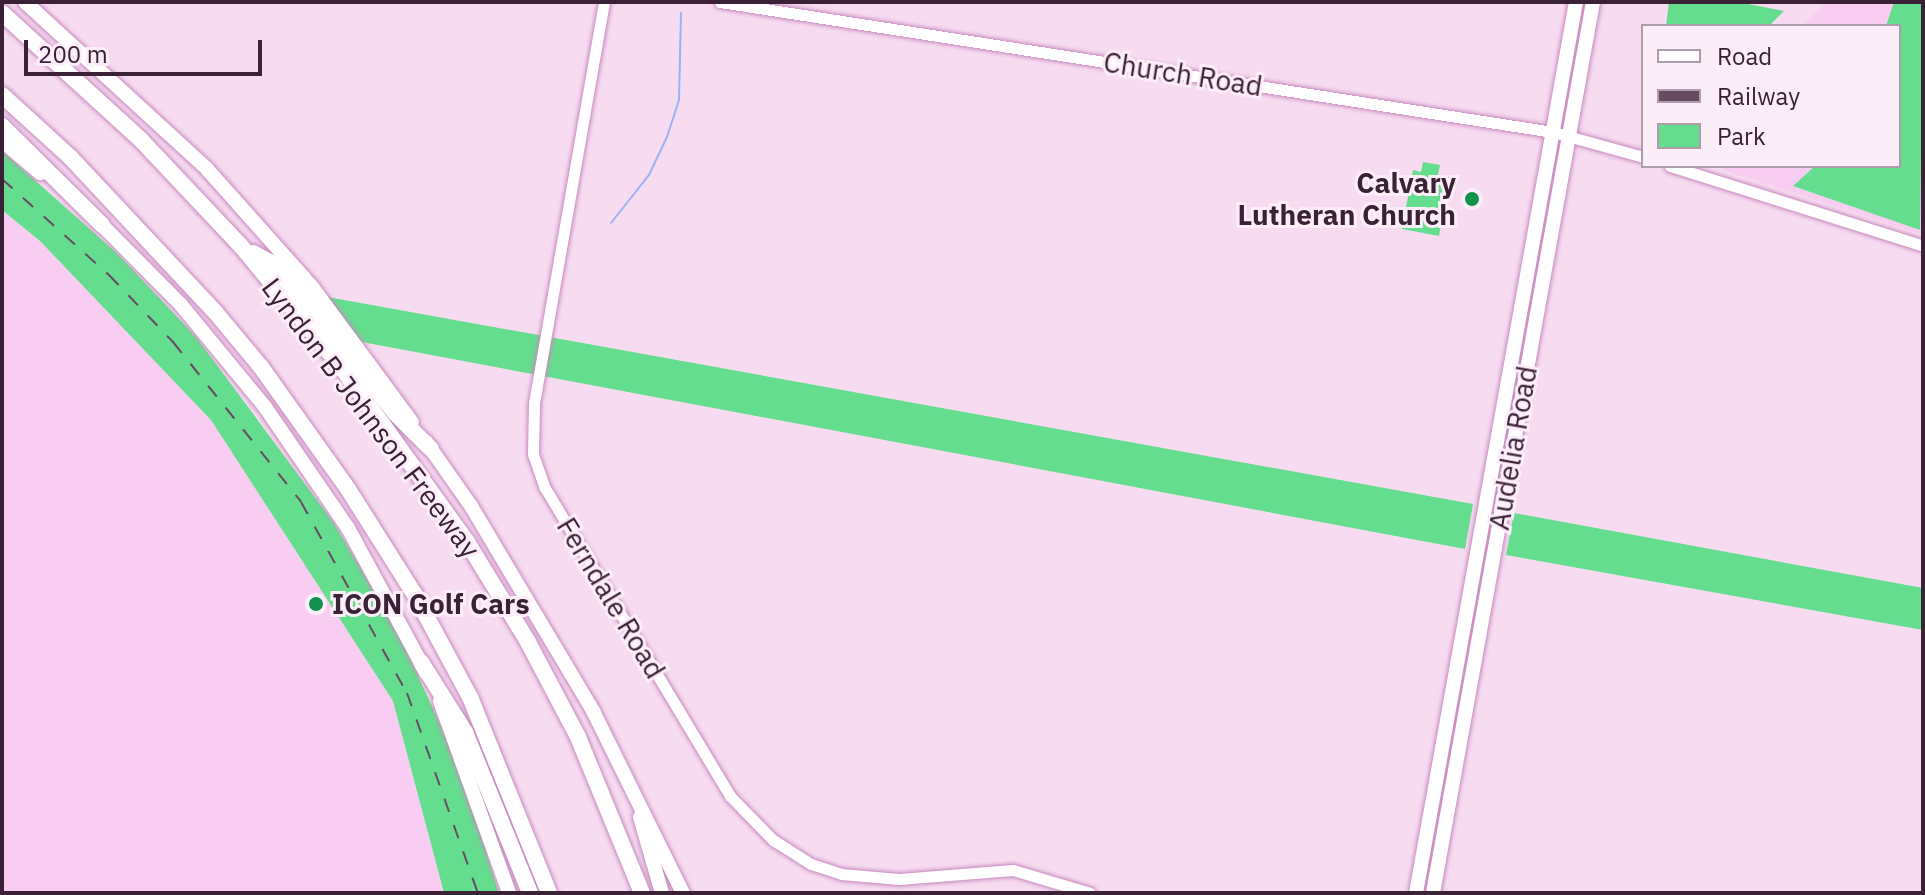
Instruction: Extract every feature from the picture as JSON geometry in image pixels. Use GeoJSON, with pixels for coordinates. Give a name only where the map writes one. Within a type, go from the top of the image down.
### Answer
{"type":"FeatureCollection","features":[{"type":"Feature","properties":{"kind":"highway","name":"Lyndon B Johnson Freeway"},"geometry":{"type":"LineString","coordinates":[[2,13],[141,140],[241,246],[342,368],[467,542],[578,737],[642,893]]}},
{"type":"Feature","properties":{"kind":"highway","name":"Lyndon B Johnson Freeway"},"geometry":{"type":"LineString","coordinates":[[2,95],[71,158],[216,313],[261,367],[348,489],[415,595],[470,697],[549,893]]}},
{"type":"Feature","properties":{"kind":"highway"},"geometry":{"type":"LineString","coordinates":[[2,126],[102,225]]}},
{"type":"Feature","properties":{"kind":"highway"},"geometry":{"type":"LineString","coordinates":[[241,246],[279,267],[395,413],[431,449]]}},
{"type":"Feature","properties":{"kind":"highway"},"geometry":{"type":"LineString","coordinates":[[421,662],[465,732],[530,893]]}},
{"type":"Feature","properties":{"kind":"main road"},"geometry":{"type":"LineString","coordinates":[[25,2],[207,169],[312,287],[431,449],[544,625],[636,792],[683,893]]}},
{"type":"Feature","properties":{"kind":"main road","name":"Audelia Road"},"geometry":{"type":"LineString","coordinates":[[1433,893],[1561,134],[1576,2]]}},
{"type":"Feature","properties":{"kind":"main road","name":"Audelia Road"},"geometry":{"type":"LineString","coordinates":[[1416,893],[1561,134],[1593,2]]}},
{"type":"Feature","properties":{"kind":"main road"},"geometry":{"type":"LineString","coordinates":[[2,141],[102,225],[181,305],[265,407],[348,528],[421,662],[460,751],[509,893]]}},
{"type":"Feature","properties":{"kind":"main road"},"geometry":{"type":"LineString","coordinates":[[636,792],[662,893]]}},
{"type":"Feature","properties":{"kind":"street","name":"Ferndale Road"},"geometry":{"type":"LineString","coordinates":[[604,2],[534,403],[533,454],[545,488],[730,796],[773,840],[811,864],[841,874],[899,879],[1013,870],[1090,893]]}},
{"type":"Feature","properties":{"kind":"street","name":"Church Road"},"geometry":{"type":"LineString","coordinates":[[720,2],[1561,134],[1641,156]]}},
{"type":"Feature","properties":{"kind":"street"},"geometry":{"type":"LineString","coordinates":[[1676,168],[1923,246]]}},
{"type":"Feature","properties":{"kind":"shaded area"},"geometry":{"type":"Polygon","coordinates":[[[1826,2],[1923,2],[1921,234],[1723,170],[1901,168],[1901,24],[1804,24],[1826,2]]]}},
{"type":"Feature","properties":{"kind":"shaded area"},"geometry":{"type":"Polygon","coordinates":[[[2,210],[40,241],[211,420],[393,701],[444,893],[2,893],[2,210]]]}},
{"type":"Feature","properties":{"kind":"green space"},"geometry":{"type":"Polygon","coordinates":[[[1669,2],[1738,2],[1784,11],[1771,24],[1666,24],[1669,2]]]}},
{"type":"Feature","properties":{"kind":"green space"},"geometry":{"type":"Polygon","coordinates":[[[1894,2],[1923,2],[1920,230],[1793,186],[1813,168],[1901,168],[1901,24],[1887,24],[1894,2]]]}},
{"type":"Feature","properties":{"kind":"green space"},"geometry":{"type":"Polygon","coordinates":[[[2,151],[118,254],[196,337],[334,523],[397,630],[458,763],[499,893],[444,893],[393,701],[211,420],[40,241],[2,210],[2,151]]]}},
{"type":"Feature","properties":{"kind":"green space"},"geometry":{"type":"Polygon","coordinates":[[[1423,162],[1440,165],[1438,175],[1450,177],[1439,236],[1402,229],[1413,170],[1421,172],[1423,162]]]}},
{"type":"Feature","properties":{"kind":"green space"},"geometry":{"type":"Polygon","coordinates":[[[322,296],[1473,504],[1465,549],[362,342],[322,296]]]}},
{"type":"Feature","properties":{"kind":"green space"},"geometry":{"type":"Polygon","coordinates":[[[1514,513],[1923,588],[1923,630],[1506,555],[1514,513]]]}},
{"type":"Feature","properties":{"kind":"waterway"},"geometry":{"type":"LineString","coordinates":[[611,223],[649,175],[667,137],[679,100],[681,13]]}},
{"type":"Feature","properties":{"kind":"railway"},"geometry":{"type":"LineString","coordinates":[[2,179],[109,275],[173,342],[301,502],[407,693],[478,893]]}},
{"type":"Feature","properties":{"kind":"place","name":"Calvary Lutheran Church"},"geometry":{"type":"Point","coordinates":[1472,199]}},
{"type":"Feature","properties":{"kind":"place","name":"ICON Golf Cars"},"geometry":{"type":"Point","coordinates":[316,604]}}]}
